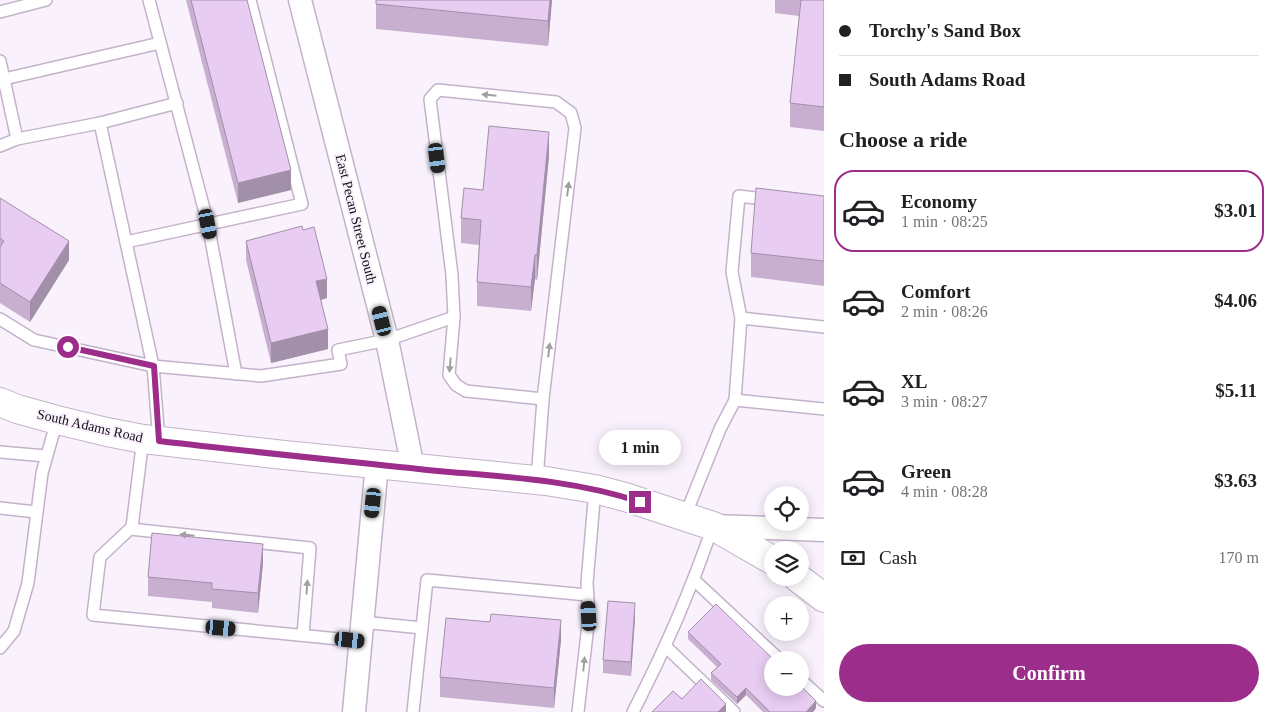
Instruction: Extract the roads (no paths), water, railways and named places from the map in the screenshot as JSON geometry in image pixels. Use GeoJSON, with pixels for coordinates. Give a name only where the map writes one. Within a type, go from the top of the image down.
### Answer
{"type":"FeatureCollection","features":[{"type":"Feature","properties":{"kind":"main road","name":"South Adams Road"},"geometry":{"type":"LineString","coordinates":[[0,402],[57,420],[151,440],[537,480],[595,489],[714,526],[764,555]]}},
{"type":"Feature","properties":{"kind":"main road"},"geometry":{"type":"LineString","coordinates":[[808,586],[824,598]]}},
{"type":"Feature","properties":{"kind":"street","name":"East Pecan Street South"},"geometry":{"type":"LineString","coordinates":[[300,0],[387,340],[413,468]]}},
{"type":"Feature","properties":{"kind":"street"},"geometry":{"type":"LineString","coordinates":[[354,712],[377,464]]}},
{"type":"Feature","properties":{"kind":"street","name":"South Adams Road"},"geometry":{"type":"LineString","coordinates":[[714,526],[824,530]]}},
{"type":"Feature","properties":{"kind":"lane"},"geometry":{"type":"LineString","coordinates":[[0,12],[46,0]]}},
{"type":"Feature","properties":{"kind":"lane"},"geometry":{"type":"LineString","coordinates":[[149,0],[208,224],[236,374]]}},
{"type":"Feature","properties":{"kind":"lane"},"geometry":{"type":"LineString","coordinates":[[126,242],[302,204],[250,0]]}},
{"type":"Feature","properties":{"kind":"lane"},"geometry":{"type":"LineString","coordinates":[[4,79],[160,43]]}},
{"type":"Feature","properties":{"kind":"lane"},"geometry":{"type":"LineString","coordinates":[[0,61],[17,139]]}},
{"type":"Feature","properties":{"kind":"lane"},"geometry":{"type":"LineString","coordinates":[[537,480],[543,399],[575,128],[571,113],[556,102],[438,90],[430,99],[452,275],[454,317],[449,375],[456,385],[466,391],[543,399]]}},
{"type":"Feature","properties":{"kind":"lane"},"geometry":{"type":"LineString","coordinates":[[0,146],[17,139],[100,123],[177,103]]}},
{"type":"Feature","properties":{"kind":"lane"},"geometry":{"type":"LineString","coordinates":[[100,123],[154,366],[151,440],[130,529],[100,557],[93,615],[303,636],[422,628]]}},
{"type":"Feature","properties":{"kind":"lane"},"geometry":{"type":"LineString","coordinates":[[685,516],[720,429],[734,400],[741,318],[732,272],[739,196],[786,201]]}},
{"type":"Feature","properties":{"kind":"lane"},"geometry":{"type":"LineString","coordinates":[[0,319],[34,340],[154,366],[260,376],[341,364],[338,350],[387,340],[454,317]]}},
{"type":"Feature","properties":{"kind":"lane"},"geometry":{"type":"LineString","coordinates":[[741,318],[824,327]]}},
{"type":"Feature","properties":{"kind":"lane"},"geometry":{"type":"LineString","coordinates":[[734,400],[824,409]]}},
{"type":"Feature","properties":{"kind":"lane"},"geometry":{"type":"LineString","coordinates":[[0,648],[14,631],[28,584],[36,512],[46,456],[57,420]]}},
{"type":"Feature","properties":{"kind":"lane"},"geometry":{"type":"LineString","coordinates":[[0,452],[46,456]]}},
{"type":"Feature","properties":{"kind":"lane"},"geometry":{"type":"LineString","coordinates":[[578,712],[589,616],[587,583],[595,489]]}},
{"type":"Feature","properties":{"kind":"lane"},"geometry":{"type":"LineString","coordinates":[[0,508],[36,512]]}},
{"type":"Feature","properties":{"kind":"lane"},"geometry":{"type":"LineString","coordinates":[[633,712],[694,580],[714,526]]}},
{"type":"Feature","properties":{"kind":"lane"},"geometry":{"type":"LineString","coordinates":[[130,529],[310,548],[303,636]]}},
{"type":"Feature","properties":{"kind":"lane"},"geometry":{"type":"LineString","coordinates":[[413,712],[427,580],[587,595]]}},
{"type":"Feature","properties":{"kind":"lane"},"geometry":{"type":"LineString","coordinates":[[694,580],[770,651]]}},
{"type":"Feature","properties":{"kind":"lane"},"geometry":{"type":"LineString","coordinates":[[665,646],[734,712]]}},
{"type":"Feature","properties":{"kind":"lane"},"geometry":{"type":"LineString","coordinates":[[809,687],[824,701]]}}]}
